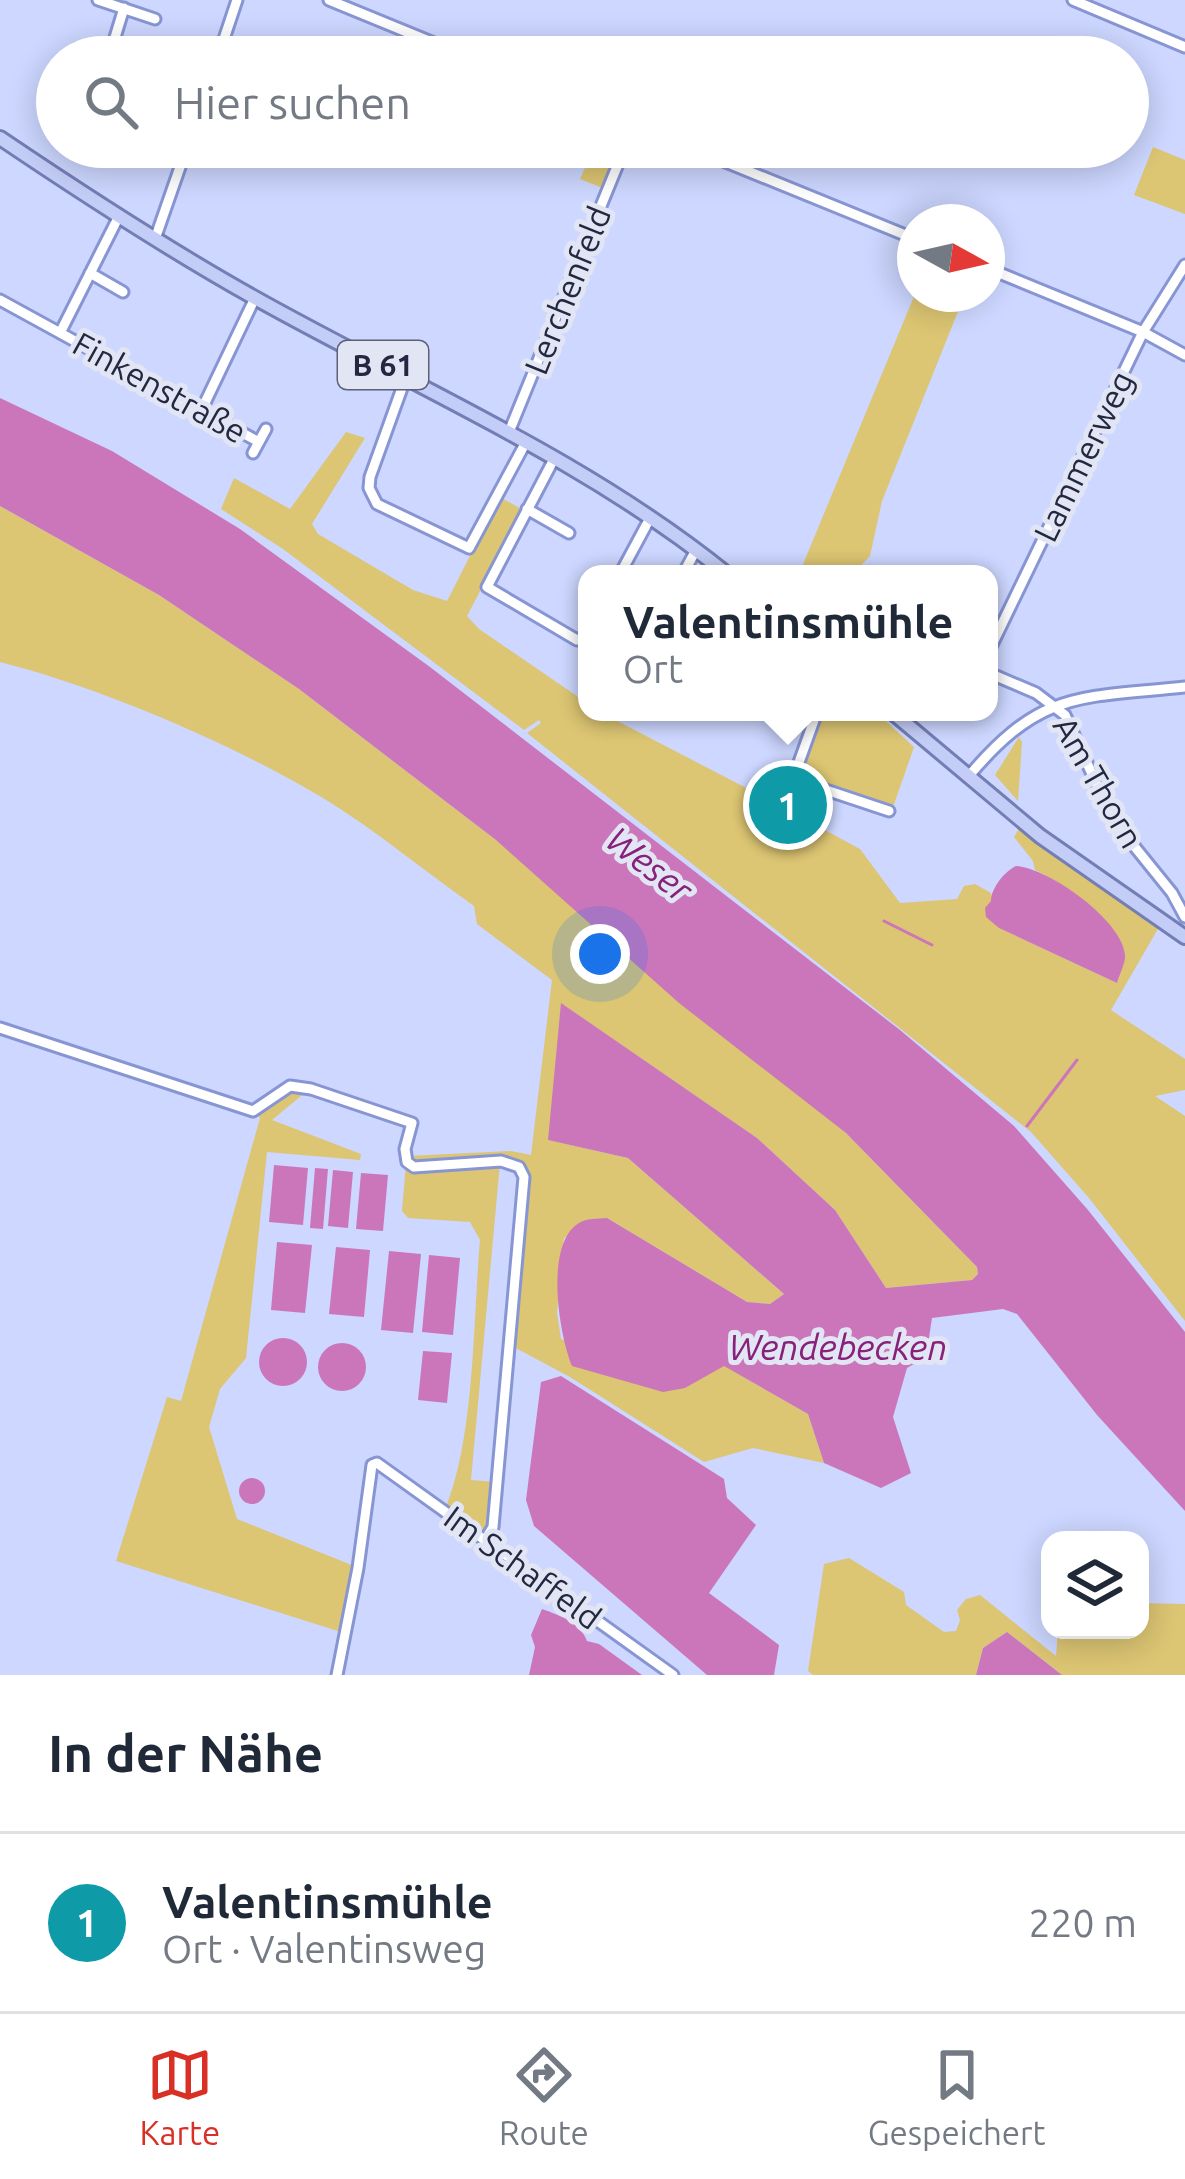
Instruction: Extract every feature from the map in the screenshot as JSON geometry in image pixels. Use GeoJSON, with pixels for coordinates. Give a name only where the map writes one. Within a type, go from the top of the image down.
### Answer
{"type":"FeatureCollection","features":[{"type":"Feature","properties":{"kind":"main road","name":"B 61"},"geometry":{"type":"LineString","coordinates":[[0,138],[36,162]]}},
{"type":"Feature","properties":{"kind":"main road","name":"B 61"},"geometry":{"type":"LineString","coordinates":[[46,168],[256,298],[526,442],[650,518],[715,565]]}},
{"type":"Feature","properties":{"kind":"main road"},"geometry":{"type":"LineString","coordinates":[[903,721],[1033,830],[1185,937]]}},
{"type":"Feature","properties":{"kind":"street"},"geometry":{"type":"LineString","coordinates":[[98,0],[154,19]]}},
{"type":"Feature","properties":{"kind":"street"},"geometry":{"type":"LineString","coordinates":[[225,36],[237,0]]}},
{"type":"Feature","properties":{"kind":"street"},"geometry":{"type":"LineString","coordinates":[[328,0],[416,36]]}},
{"type":"Feature","properties":{"kind":"street"},"geometry":{"type":"LineString","coordinates":[[1073,0],[1185,47]]}},
{"type":"Feature","properties":{"kind":"street"},"geometry":{"type":"LineString","coordinates":[[114,36],[124,8]]}},
{"type":"Feature","properties":{"kind":"street"},"geometry":{"type":"LineString","coordinates":[[155,239],[180,168]]}},
{"type":"Feature","properties":{"kind":"street","name":"Lerchenfeld"},"geometry":{"type":"LineString","coordinates":[[509,432],[616,168]]}},
{"type":"Feature","properties":{"kind":"street"},"geometry":{"type":"LineString","coordinates":[[741,168],[897,232]]}},
{"type":"Feature","properties":{"kind":"street","name":"Finkenstraße"},"geometry":{"type":"LineString","coordinates":[[60,333],[119,216]]}},
{"type":"Feature","properties":{"kind":"street","name":"Lammerweg"},"geometry":{"type":"LineString","coordinates":[[998,631],[1143,332],[1185,265]]}},
{"type":"Feature","properties":{"kind":"street","name":"Finkenstraße"},"geometry":{"type":"LineString","coordinates":[[90,272],[122,292]]}},
{"type":"Feature","properties":{"kind":"street"},"geometry":{"type":"LineString","coordinates":[[1005,275],[1143,332],[1185,355]]}},
{"type":"Feature","properties":{"kind":"street"},"geometry":{"type":"LineString","coordinates":[[201,411],[256,298]]}},
{"type":"Feature","properties":{"kind":"street","name":"Finkenstraße"},"geometry":{"type":"LineString","coordinates":[[0,300],[259,442]]}},
{"type":"Feature","properties":{"kind":"street"},"geometry":{"type":"LineString","coordinates":[[406,377],[370,477],[369,488],[377,504],[469,548],[526,442]]}},
{"type":"Feature","properties":{"kind":"street","name":"Finkenstraße"},"geometry":{"type":"LineString","coordinates":[[253,453],[266,429]]}},
{"type":"Feature","properties":{"kind":"street"},"geometry":{"type":"LineString","coordinates":[[554,459],[487,587],[578,640]]}},
{"type":"Feature","properties":{"kind":"street"},"geometry":{"type":"LineString","coordinates":[[527,509],[569,533]]}},
{"type":"Feature","properties":{"kind":"street"},"geometry":{"type":"LineString","coordinates":[[625,565],[650,518]]}},
{"type":"Feature","properties":{"kind":"street"},"geometry":{"type":"LineString","coordinates":[[687,565],[696,550]]}},
{"type":"Feature","properties":{"kind":"street","name":"Am Thorn"},"geometry":{"type":"LineString","coordinates":[[998,677],[1065,715],[1113,820],[1172,893],[1185,917]]}},
{"type":"Feature","properties":{"kind":"street"},"geometry":{"type":"LineString","coordinates":[[968,777],[1009,732],[1054,705],[1185,687]]}},
{"type":"Feature","properties":{"kind":"street"},"geometry":{"type":"LineString","coordinates":[[766,802],[793,779],[814,721]]}},
{"type":"Feature","properties":{"kind":"street"},"geometry":{"type":"LineString","coordinates":[[793,779],[889,811]]}},
{"type":"Feature","properties":{"kind":"street"},"geometry":{"type":"LineString","coordinates":[[0,1028],[253,1112],[290,1087],[311,1089],[412,1124],[405,1149],[407,1162],[414,1168],[501,1161],[519,1167],[524,1177],[493,1526],[485,1540]]}},
{"type":"Feature","properties":{"kind":"street","name":"Im Schaffeld"},"geometry":{"type":"LineString","coordinates":[[337,1675],[358,1568],[371,1465],[377,1463],[673,1675]]}},
{"type":"Feature","properties":{"kind":"shaded area"},"geometry":{"type":"Polygon","coordinates":[[[1153,147],[1185,160],[1185,214],[1134,195],[1145,168],[1149,168],[1153,147]]]}},
{"type":"Feature","properties":{"kind":"shaded area"},"geometry":{"type":"Polygon","coordinates":[[[585,168],[614,168],[605,189],[580,179],[585,168]]]}},
{"type":"Feature","properties":{"kind":"shaded area"},"geometry":{"type":"Polygon","coordinates":[[[908,312],[958,312],[882,501],[870,556],[862,565],[803,565],[908,312]]]}},
{"type":"Feature","properties":{"kind":"shaded area"},"geometry":{"type":"Polygon","coordinates":[[[346,432],[365,438],[312,524],[318,534],[413,590],[447,601],[500,497],[523,510],[467,616],[578,697],[578,721],[617,721],[754,792],[816,833],[821,828],[860,849],[900,903],[957,899],[964,886],[975,884],[991,893],[999,928],[1117,983],[1120,952],[1110,928],[1035,870],[1014,837],[1019,829],[1159,927],[1111,1010],[1185,1059],[1185,1090],[1155,1096],[1185,1116],[1185,1321],[1031,1132],[527,733],[539,720],[524,730],[283,549],[221,509],[234,478],[290,509],[346,432]]]}},
{"type":"Feature","properties":{"kind":"shaded area"},"geometry":{"type":"Polygon","coordinates":[[[0,506],[159,595],[299,689],[496,840],[846,1133],[977,1267],[972,1280],[886,1288],[835,1210],[757,1138],[562,1004],[549,1140],[628,1158],[784,1294],[770,1304],[747,1302],[607,1218],[564,1238],[557,1313],[561,1339],[685,1388],[723,1365],[808,1414],[824,1463],[753,1448],[704,1462],[512,1346],[528,1176],[519,1164],[415,1166],[408,1156],[511,1151],[531,1155],[552,980],[477,924],[474,906],[323,798],[166,720],[0,662],[0,506]]]}},
{"type":"Feature","properties":{"kind":"shaded area"},"geometry":{"type":"Polygon","coordinates":[[[818,721],[886,721],[914,747],[892,810],[802,780],[798,773],[818,721]]]}},
{"type":"Feature","properties":{"kind":"shaded area"},"geometry":{"type":"Polygon","coordinates":[[[1019,737],[1022,742],[1018,801],[995,775],[1019,737]]]}},
{"type":"Feature","properties":{"kind":"shaded area"},"geometry":{"type":"Polygon","coordinates":[[[291,1088],[307,1091],[272,1120],[361,1154],[360,1160],[267,1152],[246,1358],[220,1389],[209,1427],[237,1519],[354,1566],[341,1632],[116,1561],[167,1397],[181,1401],[260,1118],[257,1114],[291,1088]]]}},
{"type":"Feature","properties":{"kind":"shaded area"},"geometry":{"type":"Polygon","coordinates":[[[406,1163],[422,1172],[500,1163],[471,1480],[495,1482],[491,1526],[477,1530],[446,1507],[468,1412],[480,1240],[470,1222],[408,1218],[402,1211],[406,1163]]]}},
{"type":"Feature","properties":{"kind":"shaded area"},"geometry":{"type":"Polygon","coordinates":[[[849,1558],[904,1592],[906,1605],[944,1632],[956,1631],[957,1610],[966,1599],[980,1595],[1056,1656],[1057,1639],[1149,1639],[1149,1603],[1185,1604],[1185,1675],[1062,1675],[1007,1632],[983,1648],[976,1675],[813,1675],[808,1671],[824,1564],[849,1558]]]}},
{"type":"Feature","properties":{"kind":"water"},"geometry":{"type":"Polygon","coordinates":[[[0,398],[112,451],[240,529],[430,667],[900,1030],[1014,1126],[1185,1332],[1185,1511],[1097,1415],[1017,1314],[1003,1309],[932,1318],[926,1357],[907,1368],[893,1417],[911,1473],[881,1488],[824,1463],[808,1414],[724,1366],[685,1388],[663,1392],[572,1366],[559,1313],[558,1269],[568,1234],[585,1220],[607,1218],[747,1302],[770,1304],[784,1294],[628,1158],[548,1140],[561,1003],[757,1138],[835,1210],[886,1288],[972,1280],[977,1267],[846,1133],[679,1003],[496,840],[299,689],[159,595],[0,506],[0,398]]]}},
{"type":"Feature","properties":{"kind":"water"},"geometry":{"type":"Polygon","coordinates":[[[1016,866],[1064,886],[1112,927],[1125,955],[1117,983],[999,928],[986,917],[985,908],[996,886],[1016,866]]]}},
{"type":"Feature","properties":{"kind":"water"},"geometry":{"type":"Polygon","coordinates":[[[274,1165],[308,1168],[303,1225],[269,1222],[274,1165]]]}},
{"type":"Feature","properties":{"kind":"water"},"geometry":{"type":"Polygon","coordinates":[[[315,1168],[328,1169],[323,1229],[310,1228],[315,1168]]]}},
{"type":"Feature","properties":{"kind":"water"},"geometry":{"type":"Polygon","coordinates":[[[333,1170],[353,1172],[348,1228],[328,1226],[333,1170]]]}},
{"type":"Feature","properties":{"kind":"water"},"geometry":{"type":"Polygon","coordinates":[[[361,1173],[388,1175],[383,1231],[356,1229],[361,1173]]]}},
{"type":"Feature","properties":{"kind":"water"},"geometry":{"type":"Polygon","coordinates":[[[277,1242],[312,1245],[305,1313],[271,1310],[277,1242]]]}},
{"type":"Feature","properties":{"kind":"water"},"geometry":{"type":"Polygon","coordinates":[[[336,1247],[370,1250],[364,1317],[329,1314],[336,1247]]]}},
{"type":"Feature","properties":{"kind":"water"},"geometry":{"type":"Polygon","coordinates":[[[389,1251],[421,1254],[413,1333],[381,1330],[389,1251]]]}},
{"type":"Feature","properties":{"kind":"water"},"geometry":{"type":"Polygon","coordinates":[[[429,1255],[460,1258],[453,1335],[422,1332],[429,1255]]]}},
{"type":"Feature","properties":{"kind":"water"},"geometry":{"type":"Polygon","coordinates":[[[283,1338],[300,1345],[307,1362],[300,1379],[283,1386],[266,1379],[259,1362],[266,1345],[283,1338]]]}},
{"type":"Feature","properties":{"kind":"water"},"geometry":{"type":"Polygon","coordinates":[[[342,1343],[359,1350],[366,1367],[359,1384],[342,1391],[325,1384],[318,1367],[325,1350],[342,1343]]]}},
{"type":"Feature","properties":{"kind":"water"},"geometry":{"type":"Polygon","coordinates":[[[423,1351],[452,1353],[447,1403],[418,1400],[423,1351]]]}},
{"type":"Feature","properties":{"kind":"water"},"geometry":{"type":"Polygon","coordinates":[[[561,1376],[724,1479],[727,1498],[756,1525],[709,1593],[779,1645],[774,1675],[707,1675],[534,1526],[526,1500],[541,1382],[561,1376]]]}},
{"type":"Feature","properties":{"kind":"water"},"geometry":{"type":"Polygon","coordinates":[[[252,1478],[265,1491],[252,1504],[239,1491],[252,1478]]]}},
{"type":"Feature","properties":{"kind":"water"},"geometry":{"type":"Polygon","coordinates":[[[542,1609],[569,1621],[587,1641],[599,1644],[642,1675],[529,1675],[535,1647],[531,1635],[542,1609]]]}},
{"type":"Feature","properties":{"kind":"water"},"geometry":{"type":"Polygon","coordinates":[[[1007,1632],[1062,1675],[976,1675],[983,1648],[1007,1632]]]}},
{"type":"Feature","properties":{"kind":"waterway"},"geometry":{"type":"LineString","coordinates":[[884,921],[932,945]]}},
{"type":"Feature","properties":{"kind":"waterway"},"geometry":{"type":"LineString","coordinates":[[1027,1126],[1077,1060]]}},
{"type":"Feature","properties":{"kind":"place","name":"Valentinsmühle"},"geometry":{"type":"Point","coordinates":[788,805]}},
{"type":"Feature","properties":{"kind":"water label","name":"Weser"},"geometry":{"type":"Point","coordinates":[650,864]}},
{"type":"Feature","properties":{"kind":"water label","name":"Wendebecken"},"geometry":{"type":"Point","coordinates":[838,1346]}}]}
